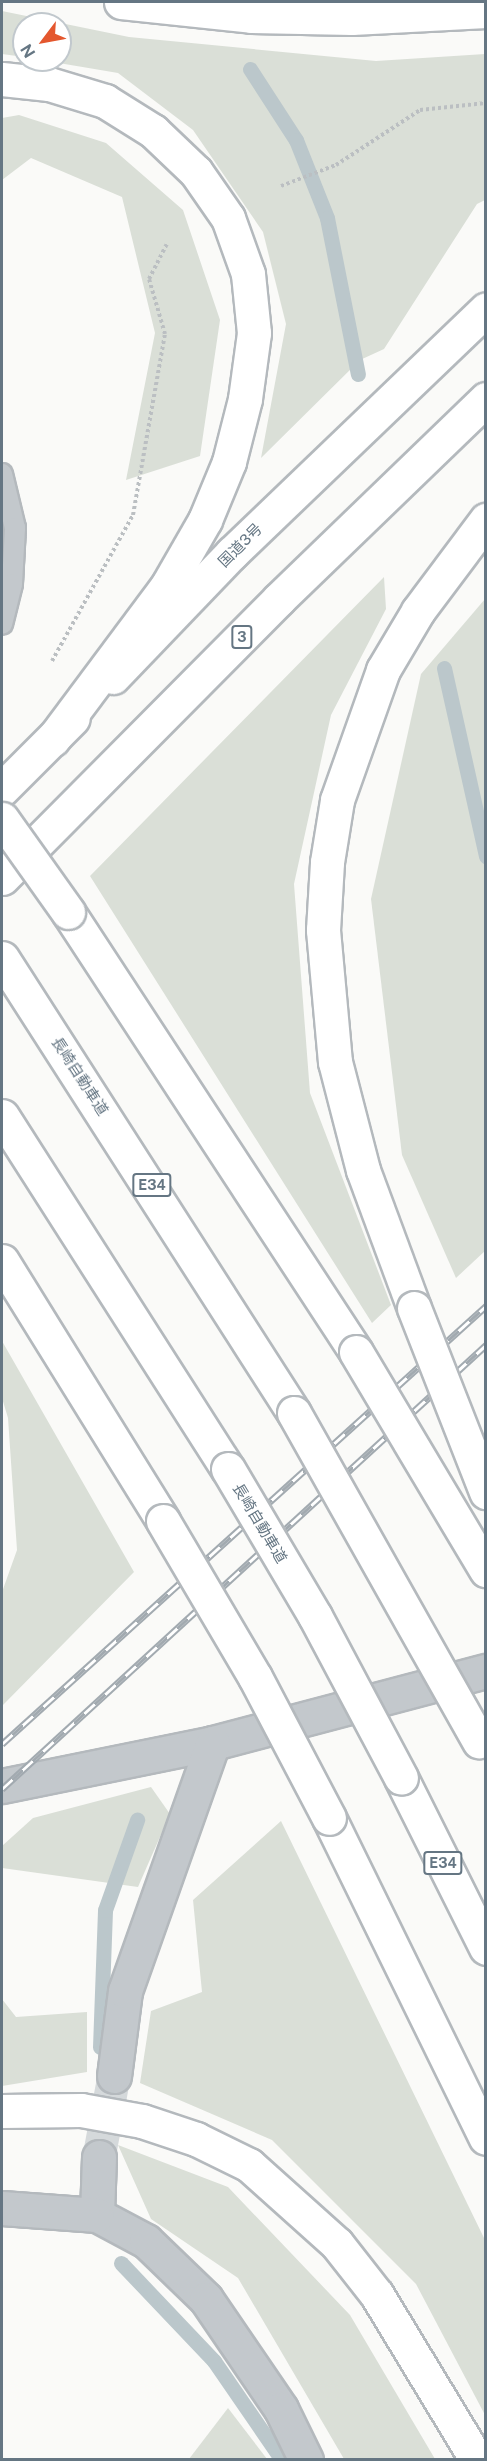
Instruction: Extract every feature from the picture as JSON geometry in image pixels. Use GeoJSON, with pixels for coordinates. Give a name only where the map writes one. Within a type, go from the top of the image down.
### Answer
{"type":"FeatureCollection","features":[{"type":"Feature","properties":{"kind":"highway"},"geometry":{"type":"LineString","coordinates":[[121,2],[251,16],[352,18],[486,10]]}},
{"type":"Feature","properties":{"kind":"highway"},"geometry":{"type":"LineString","coordinates":[[2,79],[49,84],[105,101],[153,131],[196,172],[228,218],[248,274],[254,333],[231,451],[205,520],[167,586],[54,739]]}},
{"type":"Feature","properties":{"kind":"highway","name":"国道3号"},"geometry":{"type":"LineString","coordinates":[[2,789],[54,739],[232,553],[486,309]]}},
{"type":"Feature","properties":{"kind":"highway","name":"3"},"geometry":{"type":"LineString","coordinates":[[2,878],[279,599],[486,399]]}},
{"type":"Feature","properties":{"kind":"highway"},"geometry":{"type":"LineString","coordinates":[[486,520],[418,611],[383,670],[337,800],[327,862],[325,984],[335,1062],[363,1170],[486,1492]]}},
{"type":"Feature","properties":{"kind":"highway"},"geometry":{"type":"LineString","coordinates":[[2,819],[68,912],[357,1352],[486,1570]]}},
{"type":"Feature","properties":{"kind":"highway","name":"長崎自動車道"},"geometry":{"type":"LineString","coordinates":[[3,959],[294,1413],[482,1747]]}},
{"type":"Feature","properties":{"kind":"highway","name":"長崎自動車道"},"geometry":{"type":"LineString","coordinates":[[2,1116],[228,1469],[315,1617],[401,1778],[486,1948]]}},
{"type":"Feature","properties":{"kind":"highway"},"geometry":{"type":"LineString","coordinates":[[2,1261],[163,1521],[255,1677],[329,1818],[486,2138]]}},
{"type":"Feature","properties":{"kind":"highway"},"geometry":{"type":"LineString","coordinates":[[2,2111],[81,2110],[142,2121],[196,2139],[249,2165],[337,2244],[377,2295],[477,2460]]}},
{"type":"Feature","properties":{"kind":"street"},"geometry":{"type":"LineString","coordinates":[[2,1786],[213,1743],[486,1671]]}},
{"type":"Feature","properties":{"kind":"street"},"geometry":{"type":"LineString","coordinates":[[114,2076],[125,1991],[213,1743]]}},
{"type":"Feature","properties":{"kind":"street"},"geometry":{"type":"LineString","coordinates":[[98,2215],[99,2157]]}},
{"type":"Feature","properties":{"kind":"street"},"geometry":{"type":"LineString","coordinates":[[2,2208],[98,2215],[146,2241],[206,2299],[262,2379],[306,2460]]}},
{"type":"Feature","properties":{"kind":"lane"},"geometry":{"type":"LineString","coordinates":[[2,474],[15,528],[12,584],[2,624]]}},
{"type":"Feature","properties":{"kind":"path"},"geometry":{"type":"LineString","coordinates":[[281,186],[336,165],[420,110],[486,103]]}},
{"type":"Feature","properties":{"kind":"path"},"geometry":{"type":"LineString","coordinates":[[51,662],[133,515],[165,334],[149,279],[167,244]]}},
{"type":"Feature","properties":{"kind":"shaded area"},"geometry":{"type":"Polygon","coordinates":[[[2,11],[12,13],[12,55],[2,54],[2,11]]]}},
{"type":"Feature","properties":{"kind":"shaded area"},"geometry":{"type":"Polygon","coordinates":[[[72,25],[129,37],[376,61],[485,54],[485,200],[477,204],[384,349],[360,360],[261,458],[286,324],[263,232],[193,130],[118,73],[72,65],[72,25]]]}},
{"type":"Feature","properties":{"kind":"shaded area"},"geometry":{"type":"Polygon","coordinates":[[[19,115],[106,143],[183,210],[220,320],[200,456],[126,480],[155,333],[122,197],[31,158],[2,180],[2,118],[19,115]]]}},
{"type":"Feature","properties":{"kind":"shaded area"},"geometry":{"type":"Polygon","coordinates":[[[384,577],[386,609],[331,715],[294,884],[310,1093],[391,1305],[372,1323],[90,876],[384,577]]]}},
{"type":"Feature","properties":{"kind":"shaded area"},"geometry":{"type":"Polygon","coordinates":[[[485,599],[486,1250],[456,1278],[402,1155],[371,899],[421,674],[485,599]]]}},
{"type":"Feature","properties":{"kind":"shaded area"},"geometry":{"type":"Polygon","coordinates":[[[2,1341],[134,1572],[2,1706],[2,1592],[17,1550],[8,1418],[2,1398],[2,1341]]]}},
{"type":"Feature","properties":{"kind":"shaded area"},"geometry":{"type":"Polygon","coordinates":[[[151,1787],[170,1814],[138,1887],[2,1868],[2,1846],[33,1818],[151,1787]]]}},
{"type":"Feature","properties":{"kind":"shaded area"},"geometry":{"type":"Polygon","coordinates":[[[281,1821],[485,2240],[485,2415],[416,2284],[272,2140],[140,2083],[151,2011],[202,1992],[193,1900],[281,1821]]]}},
{"type":"Feature","properties":{"kind":"shaded area"},"geometry":{"type":"Polygon","coordinates":[[[2,1999],[16,2017],[87,2012],[87,2072],[2,2086],[2,1999]]]}},
{"type":"Feature","properties":{"kind":"shaded area"},"geometry":{"type":"Polygon","coordinates":[[[118,2145],[228,2187],[350,2315],[435,2459],[344,2459],[238,2278],[151,2219],[118,2145]]]}},
{"type":"Feature","properties":{"kind":"shaded area"},"geometry":{"type":"Polygon","coordinates":[[[228,2408],[267,2459],[189,2459],[228,2408]]]}},
{"type":"Feature","properties":{"kind":"waterway"},"geometry":{"type":"LineString","coordinates":[[250,69],[296,140],[327,218],[358,374]]}},
{"type":"Feature","properties":{"kind":"waterway"},"geometry":{"type":"LineString","coordinates":[[444,668],[486,856]]}},
{"type":"Feature","properties":{"kind":"waterway"},"geometry":{"type":"LineString","coordinates":[[100,2047],[105,1910],[137,1820]]}},
{"type":"Feature","properties":{"kind":"waterway"},"geometry":{"type":"LineString","coordinates":[[121,2263],[214,2361],[282,2460]]}},
{"type":"Feature","properties":{"kind":"tunnel"},"geometry":{"type":"LineString","coordinates":[[99,2157],[114,2076]]}},
{"type":"Feature","properties":{"kind":"railway"},"geometry":{"type":"LineString","coordinates":[[2,1744],[486,1306]]}},
{"type":"Feature","properties":{"kind":"railway"},"geometry":{"type":"LineString","coordinates":[[2,1789],[486,1345]]}}]}
